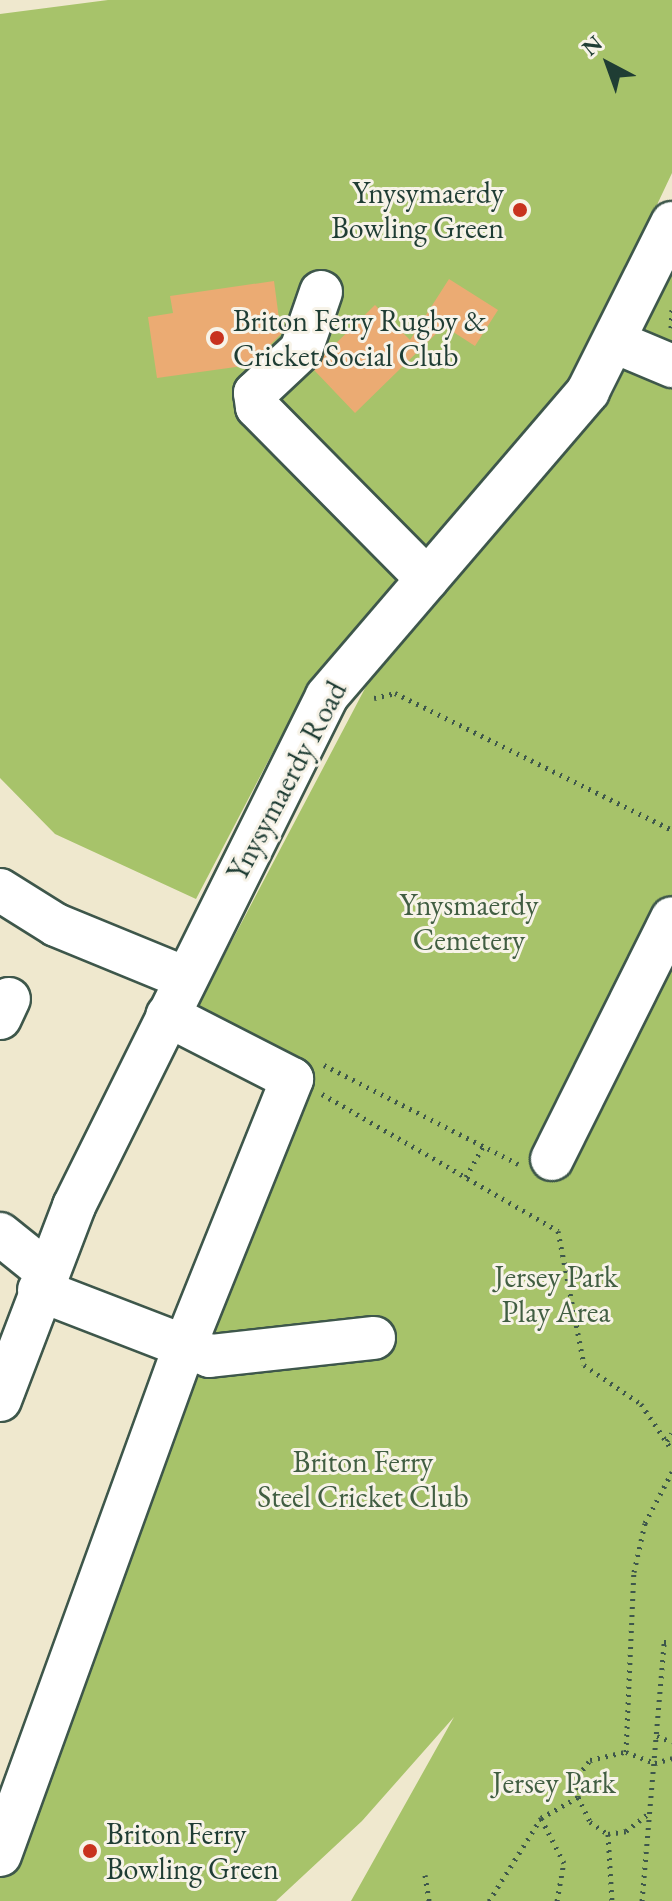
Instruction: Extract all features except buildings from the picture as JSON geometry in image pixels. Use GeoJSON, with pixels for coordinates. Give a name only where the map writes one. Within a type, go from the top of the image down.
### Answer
{"type":"FeatureCollection","features":[{"type":"Feature","properties":{"kind":"street","name":"Ynysymaerdy Road"},"geometry":{"type":"LineString","coordinates":[[0,1400],[43,1281],[167,1015],[327,696],[427,579],[529,467],[615,342],[672,223]]}},
{"type":"Feature","properties":{"kind":"street"},"geometry":{"type":"LineString","coordinates":[[321,292],[301,350],[255,393],[257,407],[427,579]]}},
{"type":"Feature","properties":{"kind":"street"},"geometry":{"type":"LineString","coordinates":[[615,342],[672,366]]}},
{"type":"Feature","properties":{"kind":"street"},"geometry":{"type":"LineString","coordinates":[[0,890],[56,925],[185,978]]}},
{"type":"Feature","properties":{"kind":"street"},"geometry":{"type":"LineString","coordinates":[[552,1159],[672,918]]}},
{"type":"Feature","properties":{"kind":"street"},"geometry":{"type":"LineString","coordinates":[[0,1855],[184,1348],[306,1070],[167,1015]]}},
{"type":"Feature","properties":{"kind":"street"},"geometry":{"type":"LineString","coordinates":[[0,1234],[43,1281],[184,1348],[210,1356],[374,1338]]}},
{"type":"Feature","properties":{"kind":"path"},"geometry":{"type":"LineString","coordinates":[[363,709],[377,695],[395,693],[672,830]]}},
{"type":"Feature","properties":{"kind":"path"},"geometry":{"type":"LineString","coordinates":[[306,1070],[483,1146],[530,1171],[552,1159]]}},
{"type":"Feature","properties":{"kind":"path"},"geometry":{"type":"LineString","coordinates":[[306,1070],[466,1177],[558,1231],[584,1365],[641,1404],[672,1450]]}},
{"type":"Feature","properties":{"kind":"path"},"geometry":{"type":"LineString","coordinates":[[466,1177],[483,1146]]}},
{"type":"Feature","properties":{"kind":"path"},"geometry":{"type":"LineString","coordinates":[[667,1441],[672,1433]]}},
{"type":"Feature","properties":{"kind":"path"},"geometry":{"type":"LineString","coordinates":[[626,1752],[634,1572],[645,1523],[672,1472]]}},
{"type":"Feature","properties":{"kind":"path"},"geometry":{"type":"LineString","coordinates":[[642,1901],[664,1642],[672,1642]]}},
{"type":"Feature","properties":{"kind":"path"},"geometry":{"type":"LineString","coordinates":[[657,1736],[672,1742]]}},
{"type":"Feature","properties":{"kind":"path"},"geometry":{"type":"LineString","coordinates":[[650,1812],[626,1831],[608,1834],[590,1822],[578,1797],[578,1776],[590,1760],[626,1752],[655,1763],[672,1758]]}},
{"type":"Feature","properties":{"kind":"path"},"geometry":{"type":"LineString","coordinates":[[489,1901],[541,1818],[578,1797]]}},
{"type":"Feature","properties":{"kind":"path"},"geometry":{"type":"LineString","coordinates":[[541,1818],[564,1863],[557,1901]]}},
{"type":"Feature","properties":{"kind":"path"},"geometry":{"type":"LineString","coordinates":[[608,1834],[612,1901]]}},
{"type":"Feature","properties":{"kind":"path"},"geometry":{"type":"LineString","coordinates":[[425,1875],[429,1901]]}},
{"type":"Feature","properties":{"kind":"green space"},"geometry":{"type":"Polygon","coordinates":[[[108,0],[672,0],[672,173],[604,317],[560,392],[311,679],[196,899],[55,834],[0,778],[0,14],[108,0]]]}},
{"type":"Feature","properties":{"kind":"green space"},"geometry":{"type":"Polygon","coordinates":[[[672,271],[672,1901],[351,1901],[454,1717],[362,1821],[276,1901],[0,1901],[0,1878],[192,1351],[306,1067],[194,1013],[371,677],[613,394],[672,271]]]}},
{"type":"Feature","properties":{"kind":"place","name":"Ynysymaerdy Bowling Green"},"geometry":{"type":"Point","coordinates":[520,210]}},
{"type":"Feature","properties":{"kind":"place","name":"Briton Ferry Rugby & Cricket Social Club"},"geometry":{"type":"Point","coordinates":[217,338]}},
{"type":"Feature","properties":{"kind":"place","name":"Briton Ferry Bowling Green"},"geometry":{"type":"Point","coordinates":[90,1851]}},
{"type":"Feature","properties":{"kind":"park label","name":"Ynysmaerdy Cemetery"},"geometry":{"type":"Point","coordinates":[469,922]}},
{"type":"Feature","properties":{"kind":"park label","name":"Jersey Park Play Area"},"geometry":{"type":"Point","coordinates":[556,1294]}},
{"type":"Feature","properties":{"kind":"park label","name":"Briton Ferry Steel Cricket Club"},"geometry":{"type":"Point","coordinates":[363,1479]}},
{"type":"Feature","properties":{"kind":"park label","name":"Jersey Park"},"geometry":{"type":"Point","coordinates":[554,1783]}}]}
